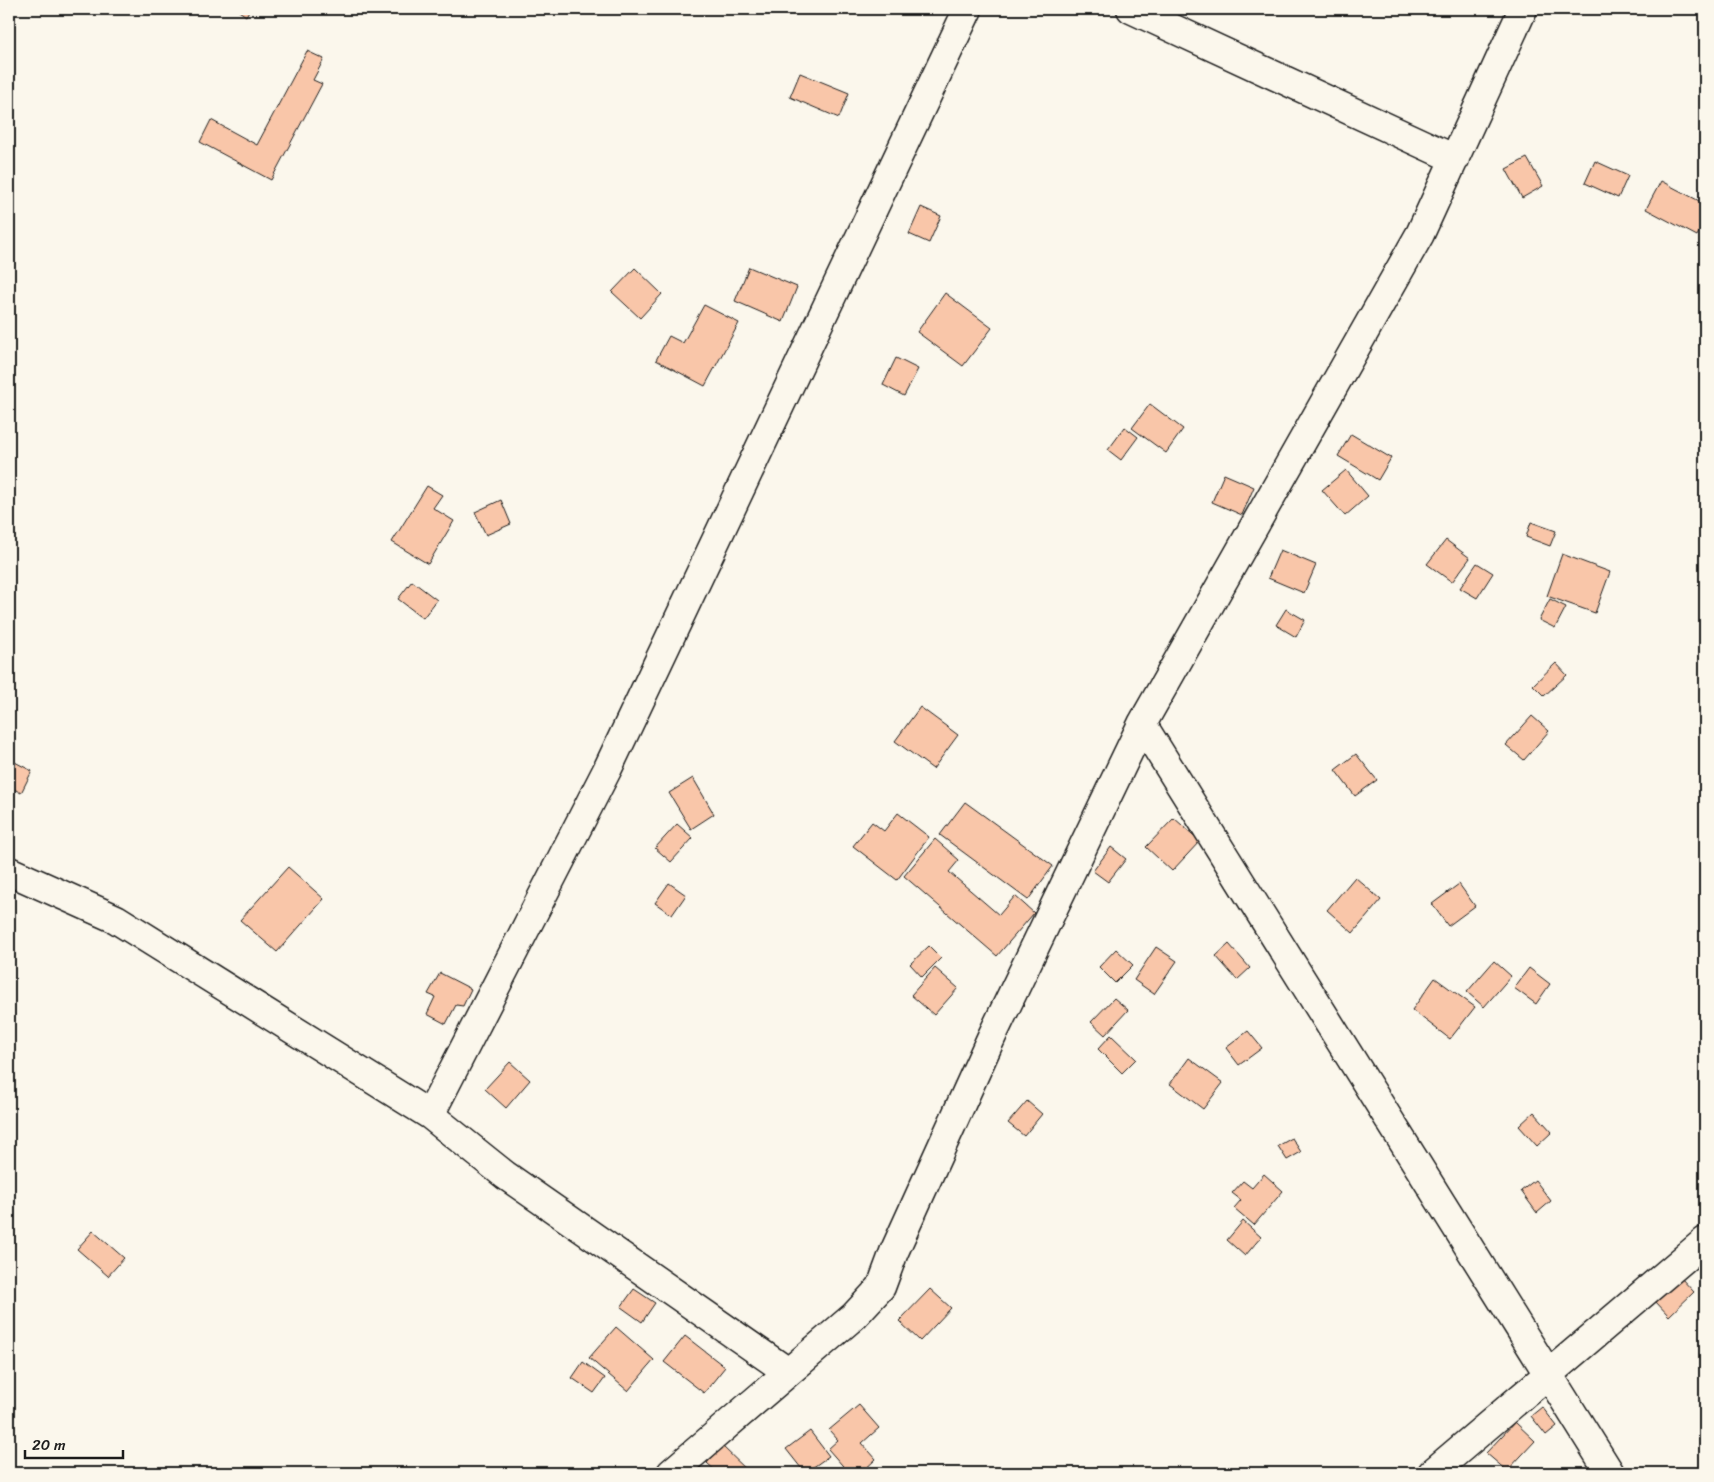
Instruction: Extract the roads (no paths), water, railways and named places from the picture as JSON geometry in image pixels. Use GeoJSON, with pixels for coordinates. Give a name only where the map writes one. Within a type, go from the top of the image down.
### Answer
{"type":"FeatureCollection","features":[{"type":"Feature","properties":{"kind":"street"},"geometry":{"type":"LineString","coordinates":[[430,1115],[608,768],[968,9]]}},
{"type":"Feature","properties":{"kind":"street"},"geometry":{"type":"LineString","coordinates":[[1131,9],[1455,159]]}},
{"type":"Feature","properties":{"kind":"street"},"geometry":{"type":"LineString","coordinates":[[671,1473],[854,1316],[881,1287],[894,1252],[992,1036],[1142,724],[1420,234],[1523,9]]}},
{"type":"Feature","properties":{"kind":"street"},"geometry":{"type":"LineString","coordinates":[[1142,724],[1610,1473]]}},
{"type":"Feature","properties":{"kind":"street"},"geometry":{"type":"LineString","coordinates":[[9,870],[116,919],[430,1115],[505,1175],[788,1372]]}},
{"type":"Feature","properties":{"kind":"street"},"geometry":{"type":"LineString","coordinates":[[1432,1473],[1705,1241]]}}]}
